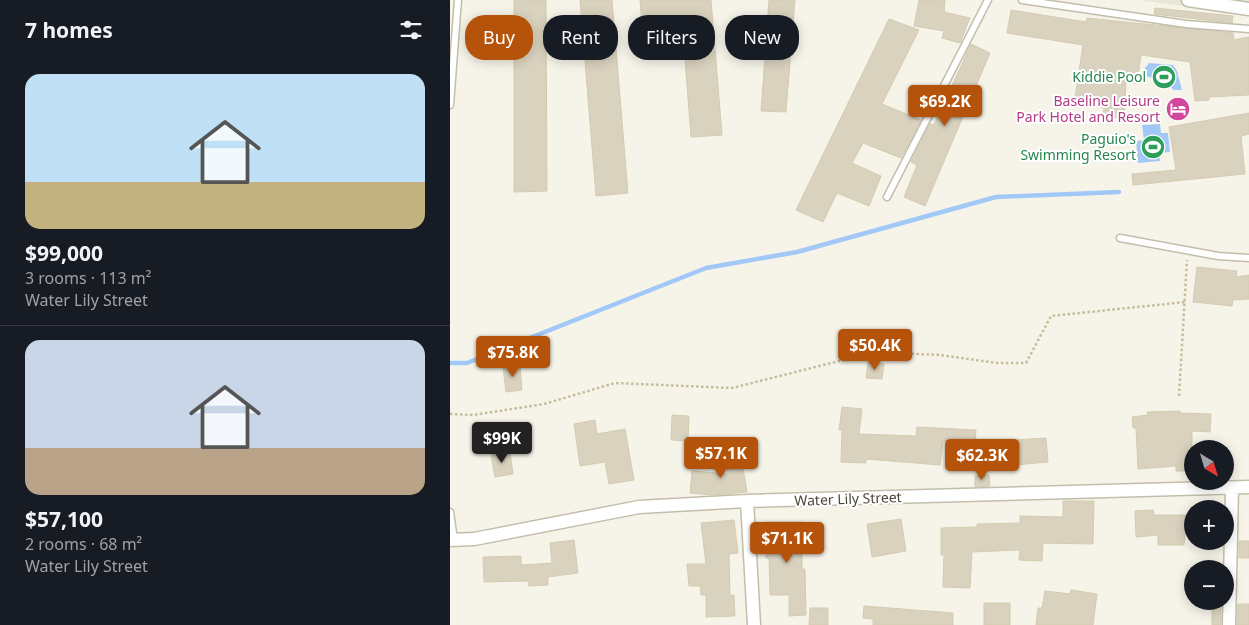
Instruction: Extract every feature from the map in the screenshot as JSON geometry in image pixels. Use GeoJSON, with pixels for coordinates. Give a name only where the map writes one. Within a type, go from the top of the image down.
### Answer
{"type":"FeatureCollection","features":[{"type":"Feature","properties":{"kind":"street"},"geometry":{"type":"LineString","coordinates":[[1188,0],[1249,9]]}},
{"type":"Feature","properties":{"kind":"street","name":"Water Lily Street"},"geometry":{"type":"LineString","coordinates":[[1234,488],[1249,487]]}},
{"type":"Feature","properties":{"kind":"street","name":"Water Lily Street"},"geometry":{"type":"LineString","coordinates":[[452,540],[474,539],[639,507],[747,501],[1184,489]]}},
{"type":"Feature","properties":{"kind":"street"},"geometry":{"type":"LineString","coordinates":[[1229,625],[1232,490]]}},
{"type":"Feature","properties":{"kind":"street"},"geometry":{"type":"LineString","coordinates":[[747,501],[754,625]]}},
{"type":"Feature","properties":{"kind":"lane"},"geometry":{"type":"LineString","coordinates":[[450,105],[458,0]]}},
{"type":"Feature","properties":{"kind":"lane"},"geometry":{"type":"LineString","coordinates":[[887,197],[988,0]]}},
{"type":"Feature","properties":{"kind":"lane"},"geometry":{"type":"LineString","coordinates":[[1022,0],[1186,24],[1249,30]]}},
{"type":"Feature","properties":{"kind":"lane"},"geometry":{"type":"LineString","coordinates":[[1120,238],[1218,256],[1249,258]]}},
{"type":"Feature","properties":{"kind":"lane"},"geometry":{"type":"LineString","coordinates":[[450,512],[452,540]]}},
{"type":"Feature","properties":{"kind":"path"},"geometry":{"type":"LineString","coordinates":[[1179,396],[1187,251]]}},
{"type":"Feature","properties":{"kind":"path"},"geometry":{"type":"LineString","coordinates":[[450,414],[473,415],[544,404],[615,383],[732,388],[875,352],[940,355],[997,363],[1026,363],[1051,316],[1185,302]]}},
{"type":"Feature","properties":{"kind":"shaded area"},"geometry":{"type":"Polygon","coordinates":[[[1138,0],[1249,0],[1249,15],[1138,0]]]}},
{"type":"Feature","properties":{"kind":"water","name":"Kiddie Pool"},"geometry":{"type":"Polygon","coordinates":[[[1149,63],[1173,65],[1177,71],[1182,90],[1173,90],[1165,81],[1145,75],[1145,68],[1149,63]]]}},
{"type":"Feature","properties":{"kind":"water","name":"Paguio's Swimming Resort"},"geometry":{"type":"Polygon","coordinates":[[[1160,124],[1161,133],[1168,133],[1170,152],[1159,153],[1160,161],[1138,163],[1136,141],[1144,140],[1142,125],[1160,124]]]}},
{"type":"Feature","properties":{"kind":"building"},"geometry":{"type":"Polygon","coordinates":[[[514,0],[546,0],[546,15],[543,15],[543,60],[546,60],[547,191],[514,192],[514,60],[533,60],[533,15],[514,15],[514,0]]]}},
{"type":"Feature","properties":{"kind":"building"},"geometry":{"type":"Polygon","coordinates":[[[580,0],[612,0],[613,15],[581,15],[580,0]]]}},
{"type":"Feature","properties":{"kind":"building"},"geometry":{"type":"Polygon","coordinates":[[[640,0],[711,0],[712,15],[641,15],[640,0]]]}},
{"type":"Feature","properties":{"kind":"building"},"geometry":{"type":"Polygon","coordinates":[[[769,0],[795,0],[794,15],[768,15],[769,0]]]}},
{"type":"Feature","properties":{"kind":"building"},"geometry":{"type":"Polygon","coordinates":[[[919,0],[945,0],[944,12],[970,18],[960,43],[942,38],[944,31],[914,26],[919,0]]]}},
{"type":"Feature","properties":{"kind":"building"},"geometry":{"type":"Polygon","coordinates":[[[1155,8],[1233,16],[1232,23],[1154,14],[1155,8]]]}},
{"type":"Feature","properties":{"kind":"building"},"geometry":{"type":"Polygon","coordinates":[[[1011,10],[1086,22],[1087,18],[1233,33],[1234,40],[1249,37],[1249,95],[1209,97],[1209,100],[1195,101],[1190,62],[1141,55],[1137,83],[1126,82],[1124,118],[1103,117],[1104,108],[1074,104],[1083,45],[1007,33],[1011,10]]]}},
{"type":"Feature","properties":{"kind":"building"},"geometry":{"type":"Polygon","coordinates":[[[889,19],[919,30],[882,104],[921,120],[901,158],[863,143],[852,163],[881,176],[869,206],[837,193],[823,222],[796,210],[889,19]]]}},
{"type":"Feature","properties":{"kind":"building"},"geometry":{"type":"Polygon","coordinates":[[[971,44],[990,53],[925,206],[904,197],[917,165],[911,162],[930,124],[934,125],[971,44]]]}},
{"type":"Feature","properties":{"kind":"building"},"geometry":{"type":"Polygon","coordinates":[[[715,49],[722,135],[691,137],[685,60],[715,60],[715,49]]]}},
{"type":"Feature","properties":{"kind":"building"},"geometry":{"type":"Polygon","coordinates":[[[585,60],[617,60],[628,193],[596,196],[585,60]]]}},
{"type":"Feature","properties":{"kind":"building"},"geometry":{"type":"Polygon","coordinates":[[[765,60],[790,60],[786,112],[761,111],[765,60]]]}},
{"type":"Feature","properties":{"kind":"building"},"geometry":{"type":"Polygon","coordinates":[[[1249,113],[1249,134],[1241,136],[1245,174],[1133,185],[1132,174],[1176,170],[1169,127],[1249,113]]]}},
{"type":"Feature","properties":{"kind":"building"},"geometry":{"type":"Polygon","coordinates":[[[1197,267],[1237,271],[1236,277],[1249,275],[1249,299],[1233,300],[1232,306],[1193,302],[1197,267]]]}},
{"type":"Feature","properties":{"kind":"building"},"geometry":{"type":"Polygon","coordinates":[[[868,362],[884,364],[882,379],[866,378],[868,362]]]}},
{"type":"Feature","properties":{"kind":"building"},"geometry":{"type":"Polygon","coordinates":[[[520,365],[522,390],[506,392],[503,367],[520,365]]]}},
{"type":"Feature","properties":{"kind":"building"},"geometry":{"type":"Polygon","coordinates":[[[842,407],[862,409],[859,434],[916,436],[917,427],[976,430],[975,444],[943,441],[940,465],[866,459],[866,463],[841,462],[842,430],[839,430],[842,407]]]}},
{"type":"Feature","properties":{"kind":"building"},"geometry":{"type":"Polygon","coordinates":[[[1180,411],[1180,413],[1211,414],[1210,432],[1192,431],[1192,440],[1184,440],[1184,471],[1176,471],[1176,466],[1138,469],[1136,428],[1133,428],[1132,417],[1148,415],[1147,412],[1180,411]]]}},
{"type":"Feature","properties":{"kind":"building"},"geometry":{"type":"Polygon","coordinates":[[[672,415],[689,416],[688,441],[671,440],[672,415]]]}},
{"type":"Feature","properties":{"kind":"building"},"geometry":{"type":"Polygon","coordinates":[[[595,420],[597,434],[625,429],[634,480],[609,484],[605,462],[580,466],[574,424],[595,420]]]}},
{"type":"Feature","properties":{"kind":"building"},"geometry":{"type":"Polygon","coordinates":[[[1046,438],[1048,462],[1015,465],[1014,440],[1046,438]]]}},
{"type":"Feature","properties":{"kind":"building"},"geometry":{"type":"Polygon","coordinates":[[[738,450],[747,492],[712,495],[690,493],[692,471],[728,474],[725,452],[738,450]]]}},
{"type":"Feature","properties":{"kind":"building"},"geometry":{"type":"Polygon","coordinates":[[[510,452],[513,474],[495,477],[491,455],[510,452]]]}},
{"type":"Feature","properties":{"kind":"building"},"geometry":{"type":"Polygon","coordinates":[[[989,475],[990,486],[975,487],[975,476],[989,475]]]}},
{"type":"Feature","properties":{"kind":"building"},"geometry":{"type":"Polygon","coordinates":[[[1063,501],[1094,501],[1093,544],[1043,543],[1042,561],[1019,560],[1020,550],[972,552],[970,588],[943,587],[944,555],[941,555],[941,528],[977,527],[977,524],[1020,523],[1020,516],[1063,517],[1063,501]]]}},
{"type":"Feature","properties":{"kind":"building"},"geometry":{"type":"Polygon","coordinates":[[[1153,510],[1154,515],[1184,515],[1184,545],[1158,545],[1158,535],[1136,537],[1135,511],[1153,510]]]}},
{"type":"Feature","properties":{"kind":"building"},"geometry":{"type":"Polygon","coordinates":[[[901,519],[906,551],[872,557],[867,524],[901,519]]]}},
{"type":"Feature","properties":{"kind":"building"},"geometry":{"type":"Polygon","coordinates":[[[734,520],[738,553],[729,554],[730,595],[734,595],[735,616],[706,617],[706,595],[701,595],[700,586],[689,586],[687,564],[706,564],[701,523],[734,520]]]}},
{"type":"Feature","properties":{"kind":"building"},"geometry":{"type":"Polygon","coordinates":[[[766,522],[802,522],[802,569],[805,569],[806,615],[789,616],[789,595],[770,595],[769,558],[766,558],[766,522]]]}},
{"type":"Feature","properties":{"kind":"building"},"geometry":{"type":"Polygon","coordinates":[[[574,540],[578,573],[548,577],[548,585],[529,586],[528,581],[484,582],[483,557],[521,556],[521,565],[552,563],[550,543],[574,540]]]}},
{"type":"Feature","properties":{"kind":"building"},"geometry":{"type":"Polygon","coordinates":[[[1239,541],[1249,541],[1249,558],[1239,558],[1239,541]]]}},
{"type":"Feature","properties":{"kind":"building"},"geometry":{"type":"Polygon","coordinates":[[[1071,590],[1097,594],[1093,625],[1036,625],[1038,608],[1042,608],[1045,591],[1070,594],[1071,590]]]}},
{"type":"Feature","properties":{"kind":"building"},"geometry":{"type":"Polygon","coordinates":[[[984,603],[1010,603],[1010,625],[984,625],[984,603]]]}},
{"type":"Feature","properties":{"kind":"building"},"geometry":{"type":"Polygon","coordinates":[[[1238,604],[1249,604],[1249,625],[1237,625],[1238,604]]]}},
{"type":"Feature","properties":{"kind":"building"},"geometry":{"type":"Polygon","coordinates":[[[864,606],[953,613],[953,625],[873,625],[873,619],[863,618],[864,606]]]}},
{"type":"Feature","properties":{"kind":"building"},"geometry":{"type":"Polygon","coordinates":[[[810,608],[828,608],[828,625],[809,625],[810,608]]]}},
{"type":"Feature","properties":{"kind":"building"},"geometry":{"type":"Polygon","coordinates":[[[1212,610],[1221,610],[1221,625],[1212,625],[1212,610]]]}},
{"type":"Feature","properties":{"kind":"waterway"},"geometry":{"type":"LineString","coordinates":[[450,363],[467,363],[706,268],[797,252],[996,197],[1119,192]]}},
{"type":"Feature","properties":{"kind":"place","name":"Kiddie Pool"},"geometry":{"type":"Point","coordinates":[1164,77]}},
{"type":"Feature","properties":{"kind":"place","name":"Baseline Leisure Park Hotel and Resort"},"geometry":{"type":"Point","coordinates":[1178,109]}},
{"type":"Feature","properties":{"kind":"place","name":"Paguio's Swimming Resort"},"geometry":{"type":"Point","coordinates":[1153,147]}}]}
